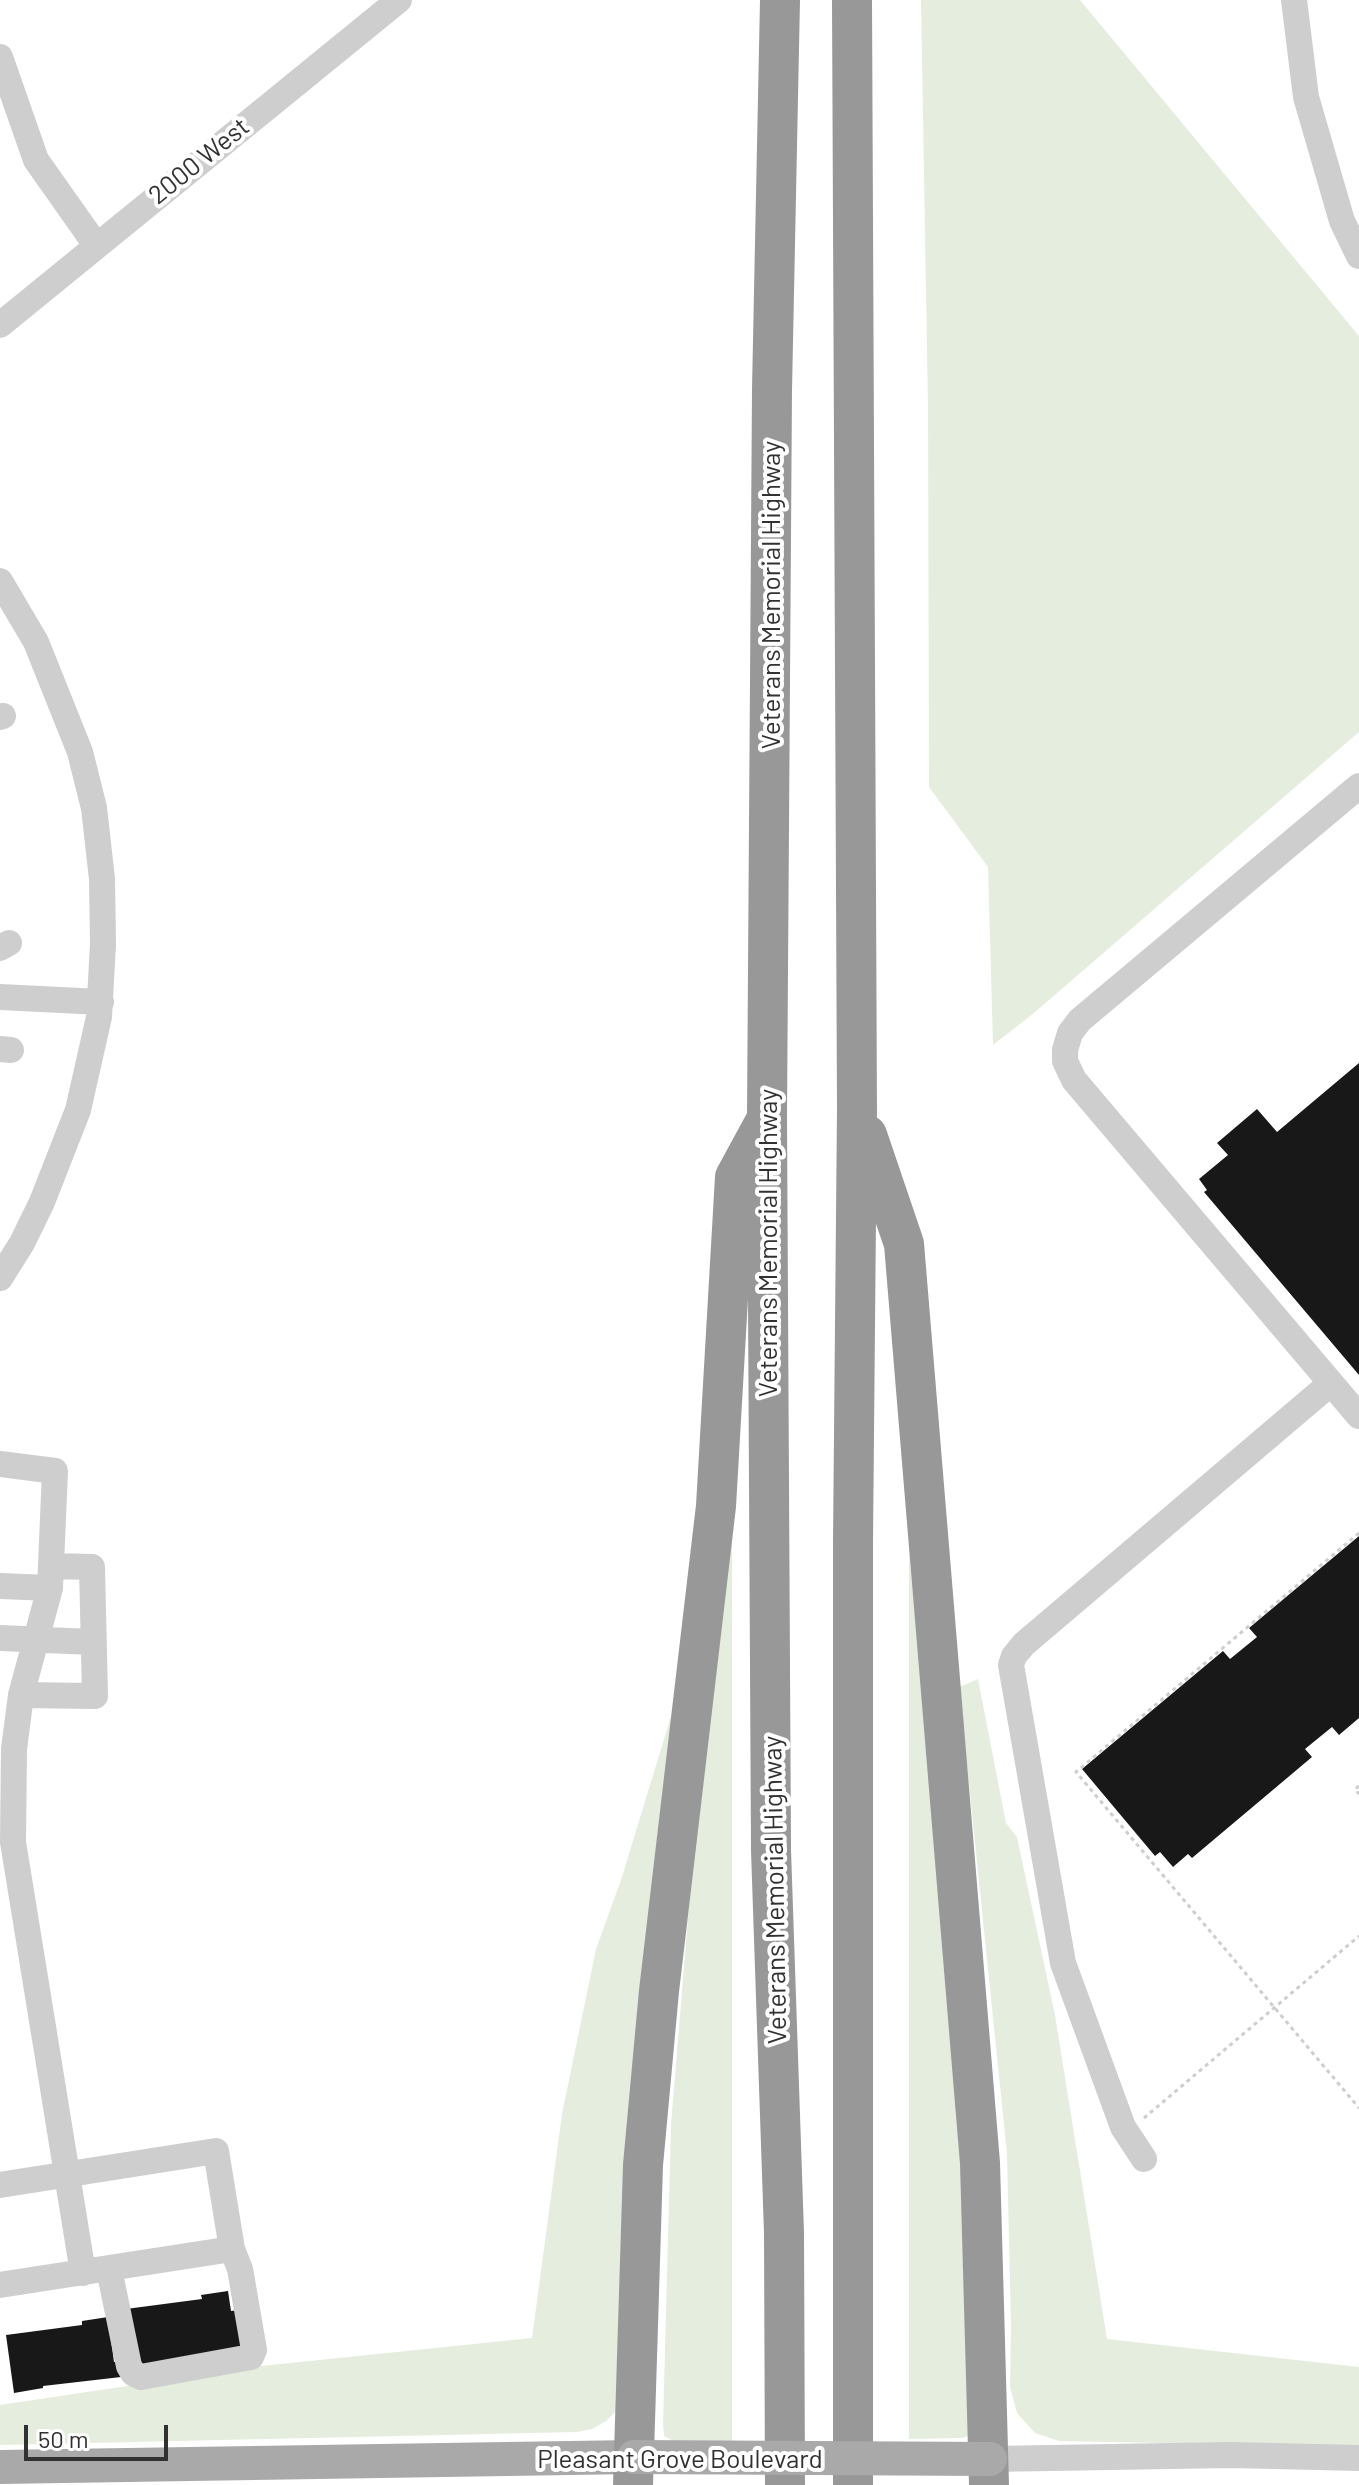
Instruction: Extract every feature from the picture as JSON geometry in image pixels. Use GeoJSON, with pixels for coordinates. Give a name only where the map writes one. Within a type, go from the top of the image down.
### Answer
{"type":"FeatureCollection","features":[{"type":"Feature","properties":{"kind":"highway","name":"Veterans Memorial Highway"},"geometry":{"type":"LineString","coordinates":[[780,0],[772,390],[767,1116],[771,1850],[784,2233],[785,2485]]}},
{"type":"Feature","properties":{"kind":"highway"},"geometry":{"type":"LineString","coordinates":[[852,0],[857,1108],[853,1542],[853,2485]]}},
{"type":"Feature","properties":{"kind":"highway"},"geometry":{"type":"LineString","coordinates":[[857,1108],[904,1244],[980,2163],[989,2472]]}},
{"type":"Feature","properties":{"kind":"highway"},"geometry":{"type":"LineString","coordinates":[[633,2471],[643,2165],[659,1991],[716,1506],[735,1177],[767,1116]]}},
{"type":"Feature","properties":{"kind":"main road","name":"Pleasant Grove Boulevard"},"geometry":{"type":"LineString","coordinates":[[0,2467],[989,2472]]}},
{"type":"Feature","properties":{"kind":"street","name":"2000 West"},"geometry":{"type":"LineString","coordinates":[[0,325],[399,0]]}},
{"type":"Feature","properties":{"kind":"street"},"geometry":{"type":"LineString","coordinates":[[1294,0],[1306,97],[1342,221],[1359,256]]}},
{"type":"Feature","properties":{"kind":"street"},"geometry":{"type":"LineString","coordinates":[[0,57],[36,160],[96,245]]}},
{"type":"Feature","properties":{"kind":"street"},"geometry":{"type":"LineString","coordinates":[[0,581],[36,642],[80,752],[94,808],[102,879],[101,1002],[91,1063],[62,1157],[22,1243],[0,1278]]}},
{"type":"Feature","properties":{"kind":"street"},"geometry":{"type":"LineString","coordinates":[[1356,795],[1080,1020],[1070,1033],[1065,1061],[1074,1080],[1359,1416]]}},
{"type":"Feature","properties":{"kind":"street"},"geometry":{"type":"LineString","coordinates":[[0,997],[101,1002]]}},
{"type":"Feature","properties":{"kind":"street"},"geometry":{"type":"LineString","coordinates":[[1144,2159],[1126,2133],[1063,1963],[1011,1665],[1018,1649],[1331,1383]]}},
{"type":"Feature","properties":{"kind":"street"},"geometry":{"type":"LineString","coordinates":[[0,1464],[55,1471],[51,1577],[21,1695],[7,1798],[7,1843],[83,2273]]}},
{"type":"Feature","properties":{"kind":"street"},"geometry":{"type":"LineString","coordinates":[[0,1586],[92,1567],[95,1696],[21,1695]]}},
{"type":"Feature","properties":{"kind":"street"},"geometry":{"type":"LineString","coordinates":[[0,1638],[92,1642]]}},
{"type":"Feature","properties":{"kind":"street"},"geometry":{"type":"LineString","coordinates":[[0,2185],[216,2151],[232,2249],[240,2269],[254,2350],[251,2357],[141,2377],[133,2373],[109,2269]]}},
{"type":"Feature","properties":{"kind":"street"},"geometry":{"type":"LineString","coordinates":[[0,2285],[232,2249]]}},
{"type":"Feature","properties":{"kind":"street","name":"Pleasant Grove Boulevard"},"geometry":{"type":"LineString","coordinates":[[989,2472],[1231,2455],[1359,2458]]}},
{"type":"Feature","properties":{"kind":"path"},"geometry":{"type":"LineString","coordinates":[[1359,1533],[1076,1772],[1359,2108]]}},
{"type":"Feature","properties":{"kind":"path"},"geometry":{"type":"LineString","coordinates":[[1359,1786],[1355,1789],[1359,1794]]}},
{"type":"Feature","properties":{"kind":"path"},"geometry":{"type":"LineString","coordinates":[[1126,2133],[1359,1936]]}},
{"type":"Feature","properties":{"kind":"green space"},"geometry":{"type":"Polygon","coordinates":[[[921,0],[1080,0],[1359,336],[1359,732],[993,1045],[988,867],[929,787],[928,410],[921,0]]]}},
{"type":"Feature","properties":{"kind":"green space"},"geometry":{"type":"Polygon","coordinates":[[[732,1438],[732,2441],[675,2442],[664,2436],[663,2424],[671,2125],[718,1552],[732,1438]]]}},
{"type":"Feature","properties":{"kind":"green space"},"geometry":{"type":"Polygon","coordinates":[[[909,1553],[971,2197],[971,2435],[962,2438],[909,2439],[909,1553]]]}},
{"type":"Feature","properties":{"kind":"green space"},"geometry":{"type":"Polygon","coordinates":[[[978,1679],[1006,1823],[1017,1837],[1055,2015],[1107,2339],[1359,2367],[1359,2447],[1059,2441],[1035,2433],[1017,2413],[1010,2387],[1007,2154],[959,1687],[978,1679]]]}},
{"type":"Feature","properties":{"kind":"green space"},"geometry":{"type":"Polygon","coordinates":[[[672,1713],[618,2409],[592,2429],[577,2432],[0,2445],[0,2405],[261,2366],[532,2338],[562,2114],[596,1949],[621,1880],[672,1713]]]}},
{"type":"Feature","properties":{"kind":"building"},"geometry":{"type":"Polygon","coordinates":[[[1359,1063],[1359,1375],[1204,1192],[1207,1190],[1199,1179],[1228,1155],[1217,1143],[1257,1109],[1277,1132],[1359,1063]]]}},
{"type":"Feature","properties":{"kind":"building"},"geometry":{"type":"Polygon","coordinates":[[[1359,1536],[1359,1718],[1339,1735],[1332,1727],[1305,1749],[1312,1757],[1192,1858],[1188,1854],[1173,1867],[1160,1852],[1155,1856],[1082,1769],[1223,1651],[1230,1659],[1257,1637],[1249,1628],[1359,1536]]]}},
{"type":"Feature","properties":{"kind":"building"},"geometry":{"type":"Polygon","coordinates":[[[228,2291],[231,2311],[239,2310],[241,2351],[134,2366],[126,2309],[202,2299],[201,2295],[228,2291]]]}},
{"type":"Feature","properties":{"kind":"building"},"geometry":{"type":"Polygon","coordinates":[[[108,2317],[114,2362],[119,2361],[121,2377],[43,2386],[14,2393],[6,2335],[82,2325],[82,2321],[108,2317]]]}}]}
